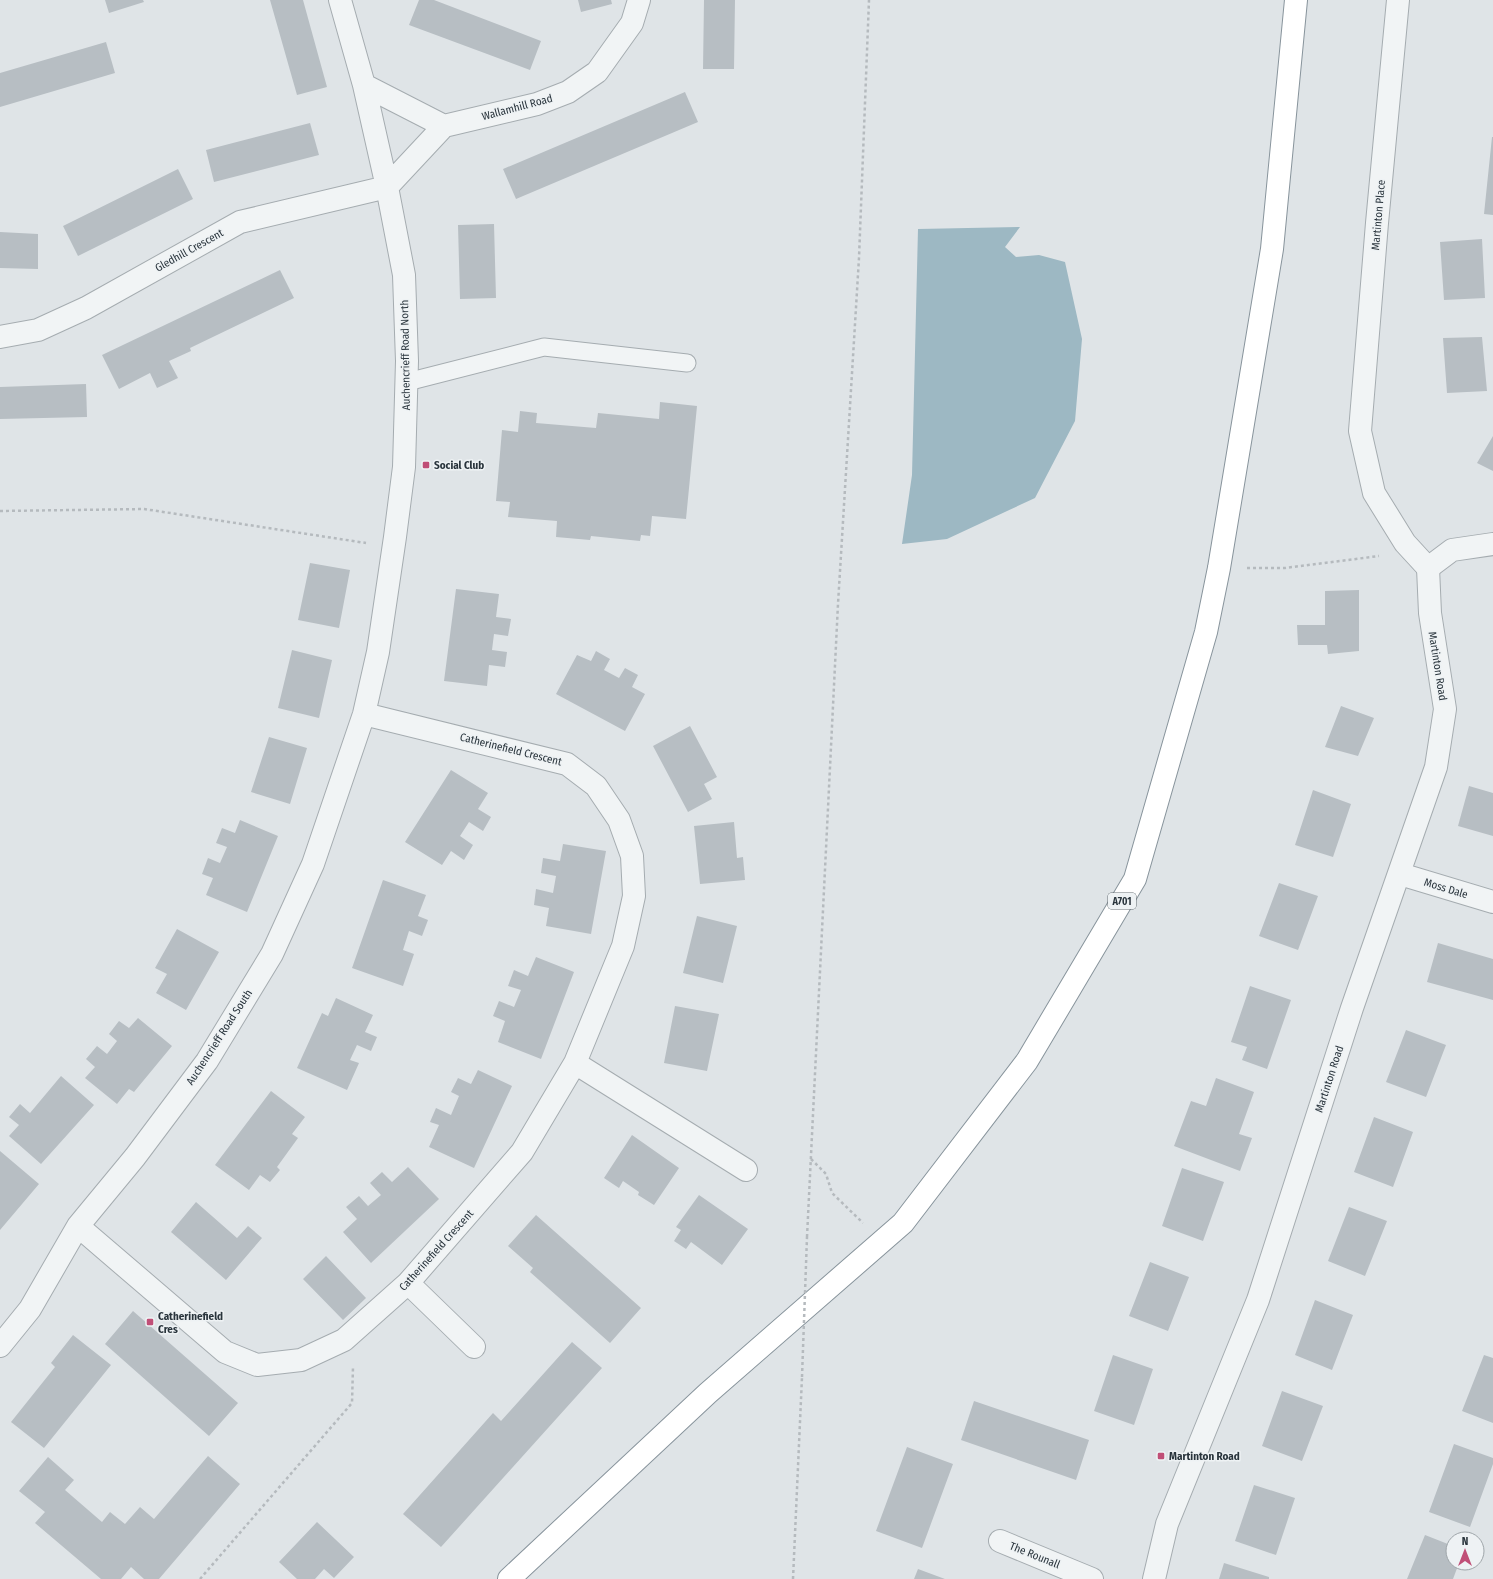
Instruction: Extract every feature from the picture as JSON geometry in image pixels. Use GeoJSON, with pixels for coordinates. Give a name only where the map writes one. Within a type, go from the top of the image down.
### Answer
{"type":"FeatureCollection","features":[{"type":"Feature","properties":{"kind":"highway","name":"A701"},"geometry":{"type":"LineString","coordinates":[[509,1579],[708,1393],[903,1222],[1027,1061],[1135,879],[1206,632],[1219,568],[1272,249],[1296,0]]}},
{"type":"Feature","properties":{"kind":"street","name":"Auchencrieff Road North"},"geometry":{"type":"LineString","coordinates":[[340,0],[364,85],[388,187],[404,275],[407,382],[404,467],[394,548],[378,652],[364,714]]}},
{"type":"Feature","properties":{"kind":"street","name":"Wallamhill Road"},"geometry":{"type":"LineString","coordinates":[[444,126],[537,104],[568,92],[597,72],[632,23],[639,0]]}},
{"type":"Feature","properties":{"kind":"street","name":"Martinton Place"},"geometry":{"type":"LineString","coordinates":[[1398,0],[1377,222],[1360,431],[1374,493],[1404,543],[1428,568]]}},
{"type":"Feature","properties":{"kind":"street"},"geometry":{"type":"LineString","coordinates":[[364,85],[444,126],[388,187]]}},
{"type":"Feature","properties":{"kind":"street","name":"Gledhill Crescent"},"geometry":{"type":"LineString","coordinates":[[0,337],[38,330],[86,308],[240,222],[388,187]]}},
{"type":"Feature","properties":{"kind":"street"},"geometry":{"type":"LineString","coordinates":[[1428,568],[1452,550],[1493,544]]}},
{"type":"Feature","properties":{"kind":"street","name":"Martinton Road"},"geometry":{"type":"LineString","coordinates":[[1154,1579],[1167,1524],[1258,1300],[1352,1008],[1400,874],[1436,767],[1446,709],[1430,613],[1428,568]]}},
{"type":"Feature","properties":{"kind":"street","name":"Catherinefield Crescent"},"geometry":{"type":"LineString","coordinates":[[78,1226],[225,1352],[257,1365],[301,1360],[344,1340],[408,1283],[522,1152],[575,1063],[623,946],[634,896],[632,856],[619,820],[596,786],[567,764],[364,714]]}},
{"type":"Feature","properties":{"kind":"street","name":"Auchencrieff Road South"},"geometry":{"type":"LineString","coordinates":[[0,1346],[30,1309],[78,1226],[135,1157],[207,1061],[272,954],[313,864],[364,714]]}},
{"type":"Feature","properties":{"kind":"street","name":"Moss Dale"},"geometry":{"type":"LineString","coordinates":[[1400,874],[1493,902]]}},
{"type":"Feature","properties":{"kind":"street"},"geometry":{"type":"LineString","coordinates":[[575,1063],[746,1170]]}},
{"type":"Feature","properties":{"kind":"street"},"geometry":{"type":"LineString","coordinates":[[408,1283],[474,1347]]}},
{"type":"Feature","properties":{"kind":"street","name":"The Rounall"},"geometry":{"type":"LineString","coordinates":[[1000,1541],[1092,1579]]}},
{"type":"Feature","properties":{"kind":"lane"},"geometry":{"type":"LineString","coordinates":[[407,382],[544,347],[687,363]]}},
{"type":"Feature","properties":{"kind":"path"},"geometry":{"type":"LineString","coordinates":[[793,1579],[807,1237],[838,604],[859,258],[869,0]]}},
{"type":"Feature","properties":{"kind":"path"},"geometry":{"type":"LineString","coordinates":[[0,511],[144,509],[394,548]]}},
{"type":"Feature","properties":{"kind":"path"},"geometry":{"type":"LineString","coordinates":[[1219,568],[1285,568],[1376,555],[1383,557]]}},
{"type":"Feature","properties":{"kind":"path"},"geometry":{"type":"LineString","coordinates":[[811,1159],[826,1174],[832,1194],[882,1241]]}},
{"type":"Feature","properties":{"kind":"path"},"geometry":{"type":"LineString","coordinates":[[200,1579],[352,1403],[354,1331]]}},
{"type":"Feature","properties":{"kind":"water"},"geometry":{"type":"Polygon","coordinates":[[[1020,227],[1005,247],[1016,257],[1039,255],[1065,262],[1082,339],[1075,421],[1035,498],[947,539],[902,544],[912,475],[918,229],[1020,227]]]}},
{"type":"Feature","properties":{"kind":"building"},"geometry":{"type":"Polygon","coordinates":[[[105,0],[143,0],[144,2],[109,13],[105,0]]]}},
{"type":"Feature","properties":{"kind":"building"},"geometry":{"type":"Polygon","coordinates":[[[270,0],[303,0],[327,87],[297,95],[270,0]]]}},
{"type":"Feature","properties":{"kind":"building"},"geometry":{"type":"Polygon","coordinates":[[[419,0],[434,0],[541,41],[530,70],[409,25],[419,0]]]}},
{"type":"Feature","properties":{"kind":"building"},"geometry":{"type":"Polygon","coordinates":[[[578,0],[611,0],[612,4],[581,12],[578,0]]]}},
{"type":"Feature","properties":{"kind":"building"},"geometry":{"type":"Polygon","coordinates":[[[704,0],[735,0],[734,69],[703,69],[704,0]]]}},
{"type":"Feature","properties":{"kind":"building"},"geometry":{"type":"Polygon","coordinates":[[[106,42],[115,73],[0,107],[0,73],[106,42]]]}},
{"type":"Feature","properties":{"kind":"building"},"geometry":{"type":"Polygon","coordinates":[[[685,92],[698,122],[516,199],[503,169],[685,92]]]}},
{"type":"Feature","properties":{"kind":"building"},"geometry":{"type":"Polygon","coordinates":[[[310,123],[319,155],[214,182],[206,150],[310,123]]]}},
{"type":"Feature","properties":{"kind":"building"},"geometry":{"type":"Polygon","coordinates":[[[1493,137],[1493,215],[1484,214],[1493,137]]]}},
{"type":"Feature","properties":{"kind":"building"},"geometry":{"type":"Polygon","coordinates":[[[178,169],[193,199],[78,256],[63,226],[178,169]]]}},
{"type":"Feature","properties":{"kind":"building"},"geometry":{"type":"Polygon","coordinates":[[[494,224],[496,298],[460,299],[458,225],[494,224]]]}},
{"type":"Feature","properties":{"kind":"building"},"geometry":{"type":"Polygon","coordinates":[[[0,232],[38,234],[38,269],[0,268],[0,232]]]}},
{"type":"Feature","properties":{"kind":"building"},"geometry":{"type":"Polygon","coordinates":[[[1482,239],[1485,298],[1444,300],[1440,242],[1482,239]]]}},
{"type":"Feature","properties":{"kind":"building"},"geometry":{"type":"Polygon","coordinates":[[[280,270],[294,298],[190,348],[191,351],[169,361],[178,378],[157,388],[150,373],[119,389],[102,355],[280,270]]]}},
{"type":"Feature","properties":{"kind":"building"},"geometry":{"type":"Polygon","coordinates":[[[1482,337],[1487,391],[1447,393],[1443,338],[1482,337]]]}},
{"type":"Feature","properties":{"kind":"building"},"geometry":{"type":"Polygon","coordinates":[[[86,384],[87,417],[0,419],[0,387],[86,384]]]}},
{"type":"Feature","properties":{"kind":"building"},"geometry":{"type":"Polygon","coordinates":[[[660,402],[697,406],[686,519],[652,516],[650,536],[641,535],[640,541],[591,536],[590,540],[556,537],[557,521],[508,517],[510,502],[496,501],[502,430],[518,432],[520,411],[537,413],[536,423],[596,428],[598,413],[659,419],[660,402]]]}},
{"type":"Feature","properties":{"kind":"building"},"geometry":{"type":"Polygon","coordinates":[[[1493,436],[1493,471],[1477,463],[1493,436]]]}},
{"type":"Feature","properties":{"kind":"building"},"geometry":{"type":"Polygon","coordinates":[[[310,563],[350,570],[339,628],[298,620],[310,563]]]}},
{"type":"Feature","properties":{"kind":"building"},"geometry":{"type":"Polygon","coordinates":[[[456,589],[499,594],[496,617],[511,619],[508,636],[494,634],[492,650],[507,652],[505,667],[489,665],[487,686],[444,681],[456,589]]]}},
{"type":"Feature","properties":{"kind":"building"},"geometry":{"type":"Polygon","coordinates":[[[1359,590],[1359,651],[1328,654],[1327,645],[1298,645],[1297,625],[1325,625],[1325,591],[1359,590]]]}},
{"type":"Feature","properties":{"kind":"building"},"geometry":{"type":"Polygon","coordinates":[[[292,650],[332,660],[319,718],[278,708],[292,650]]]}},
{"type":"Feature","properties":{"kind":"building"},"geometry":{"type":"Polygon","coordinates":[[[596,651],[610,659],[604,670],[619,678],[625,668],[638,675],[632,687],[645,694],[625,731],[556,694],[577,655],[591,661],[596,651]]]}},
{"type":"Feature","properties":{"kind":"building"},"geometry":{"type":"Polygon","coordinates":[[[1341,706],[1374,718],[1358,756],[1325,747],[1341,706]]]}},
{"type":"Feature","properties":{"kind":"building"},"geometry":{"type":"Polygon","coordinates":[[[690,726],[717,777],[704,784],[712,799],[688,812],[653,746],[690,726]]]}},
{"type":"Feature","properties":{"kind":"building"},"geometry":{"type":"Polygon","coordinates":[[[269,737],[307,748],[290,804],[251,792],[269,737]]]}},
{"type":"Feature","properties":{"kind":"building"},"geometry":{"type":"Polygon","coordinates":[[[451,770],[488,793],[478,809],[491,817],[483,831],[469,822],[460,836],[473,845],[464,860],[451,851],[442,865],[405,842],[451,770]]]}},
{"type":"Feature","properties":{"kind":"building"},"geometry":{"type":"Polygon","coordinates":[[[1469,786],[1493,793],[1493,836],[1458,826],[1469,786]]]}},
{"type":"Feature","properties":{"kind":"building"},"geometry":{"type":"Polygon","coordinates":[[[1313,790],[1351,804],[1333,857],[1295,845],[1313,790]]]}},
{"type":"Feature","properties":{"kind":"building"},"geometry":{"type":"Polygon","coordinates":[[[240,820],[278,836],[247,912],[206,895],[213,878],[202,874],[208,858],[220,863],[227,847],[216,843],[222,828],[235,833],[240,820]]]}},
{"type":"Feature","properties":{"kind":"building"},"geometry":{"type":"Polygon","coordinates":[[[734,822],[737,858],[743,857],[745,880],[700,884],[694,826],[734,822]]]}},
{"type":"Feature","properties":{"kind":"building"},"geometry":{"type":"Polygon","coordinates":[[[563,844],[606,851],[591,934],[546,926],[549,908],[534,905],[536,889],[553,893],[556,876],[541,873],[543,858],[560,861],[563,844]]]}},
{"type":"Feature","properties":{"kind":"building"},"geometry":{"type":"Polygon","coordinates":[[[383,880],[426,895],[418,916],[428,920],[422,936],[409,931],[403,950],[414,954],[403,986],[352,968],[383,880]]]}},
{"type":"Feature","properties":{"kind":"building"},"geometry":{"type":"Polygon","coordinates":[[[1279,883],[1318,896],[1298,950],[1259,936],[1279,883]]]}},
{"type":"Feature","properties":{"kind":"building"},"geometry":{"type":"Polygon","coordinates":[[[697,916],[737,926],[723,983],[683,973],[697,916]]]}},
{"type":"Feature","properties":{"kind":"building"},"geometry":{"type":"Polygon","coordinates":[[[177,929],[219,952],[186,1010],[156,993],[167,974],[155,968],[177,929]]]}},
{"type":"Feature","properties":{"kind":"building"},"geometry":{"type":"Polygon","coordinates":[[[1438,943],[1493,959],[1493,1000],[1427,982],[1438,943]]]}},
{"type":"Feature","properties":{"kind":"building"},"geometry":{"type":"Polygon","coordinates":[[[536,957],[574,972],[541,1059],[498,1042],[505,1021],[493,1016],[499,1001],[514,1007],[521,990],[508,986],[514,970],[528,976],[536,957]]]}},
{"type":"Feature","properties":{"kind":"building"},"geometry":{"type":"Polygon","coordinates":[[[1250,986],[1291,1000],[1267,1069],[1242,1060],[1247,1047],[1231,1042],[1250,986]]]}},
{"type":"Feature","properties":{"kind":"building"},"geometry":{"type":"Polygon","coordinates":[[[336,998],[373,1015],[365,1032],[377,1037],[371,1051],[357,1045],[350,1060],[359,1063],[347,1090],[297,1068],[322,1013],[328,1016],[336,998]]]}},
{"type":"Feature","properties":{"kind":"building"},"geometry":{"type":"Polygon","coordinates":[[[675,1006],[719,1014],[707,1071],[664,1063],[675,1006]]]}},
{"type":"Feature","properties":{"kind":"building"},"geometry":{"type":"Polygon","coordinates":[[[138,1018],[172,1046],[134,1092],[129,1089],[117,1104],[85,1078],[95,1067],[86,1059],[97,1046],[107,1054],[117,1041],[109,1034],[119,1021],[129,1028],[138,1018]]]}},
{"type":"Feature","properties":{"kind":"building"},"geometry":{"type":"Polygon","coordinates":[[[1406,1030],[1446,1045],[1426,1097],[1386,1082],[1406,1030]]]}},
{"type":"Feature","properties":{"kind":"building"},"geometry":{"type":"Polygon","coordinates":[[[478,1070],[512,1086],[474,1168],[429,1147],[439,1125],[430,1122],[436,1108],[451,1115],[459,1096],[451,1092],[458,1078],[471,1084],[478,1070]]]}},
{"type":"Feature","properties":{"kind":"building"},"geometry":{"type":"Polygon","coordinates":[[[61,1076],[94,1105],[41,1164],[9,1136],[19,1125],[9,1117],[20,1104],[30,1113],[61,1076]]]}},
{"type":"Feature","properties":{"kind":"building"},"geometry":{"type":"Polygon","coordinates":[[[1216,1078],[1254,1092],[1239,1134],[1252,1138],[1240,1171],[1174,1146],[1191,1101],[1206,1106],[1216,1078]]]}},
{"type":"Feature","properties":{"kind":"building"},"geometry":{"type":"Polygon","coordinates":[[[271,1091],[305,1117],[292,1134],[298,1138],[277,1167],[280,1170],[270,1182],[260,1175],[249,1190],[215,1165],[271,1091]]]}},
{"type":"Feature","properties":{"kind":"building"},"geometry":{"type":"Polygon","coordinates":[[[1374,1117],[1413,1132],[1393,1187],[1354,1172],[1374,1117]]]}},
{"type":"Feature","properties":{"kind":"building"},"geometry":{"type":"Polygon","coordinates":[[[632,1135],[679,1168],[654,1205],[638,1195],[639,1192],[623,1181],[619,1188],[604,1178],[632,1135]]]}},
{"type":"Feature","properties":{"kind":"building"},"geometry":{"type":"Polygon","coordinates":[[[0,1151],[39,1184],[0,1230],[0,1151]]]}},
{"type":"Feature","properties":{"kind":"building"},"geometry":{"type":"Polygon","coordinates":[[[408,1167],[439,1199],[371,1263],[343,1232],[357,1219],[346,1207],[359,1196],[368,1206],[381,1195],[370,1183],[382,1172],[392,1182],[408,1167]]]}},
{"type":"Feature","properties":{"kind":"building"},"geometry":{"type":"Polygon","coordinates":[[[1182,1168],[1224,1182],[1203,1241],[1162,1226],[1182,1168]]]}},
{"type":"Feature","properties":{"kind":"building"},"geometry":{"type":"Polygon","coordinates":[[[699,1195],[748,1229],[722,1265],[691,1242],[686,1249],[674,1241],[681,1230],[676,1227],[699,1195]]]}},
{"type":"Feature","properties":{"kind":"building"},"geometry":{"type":"Polygon","coordinates":[[[196,1202],[237,1238],[248,1226],[262,1238],[226,1280],[171,1232],[196,1202]]]}},
{"type":"Feature","properties":{"kind":"building"},"geometry":{"type":"Polygon","coordinates":[[[1349,1207],[1387,1221],[1365,1276],[1328,1261],[1349,1207]]]}},
{"type":"Feature","properties":{"kind":"building"},"geometry":{"type":"Polygon","coordinates":[[[536,1215],[641,1308],[610,1343],[530,1272],[533,1268],[508,1246],[536,1215]]]}},
{"type":"Feature","properties":{"kind":"building"},"geometry":{"type":"Polygon","coordinates":[[[326,1256],[366,1298],[343,1320],[303,1279],[326,1256]]]}},
{"type":"Feature","properties":{"kind":"building"},"geometry":{"type":"Polygon","coordinates":[[[1150,1262],[1189,1277],[1168,1331],[1129,1316],[1150,1262]]]}},
{"type":"Feature","properties":{"kind":"building"},"geometry":{"type":"Polygon","coordinates":[[[1315,1300],[1353,1315],[1332,1370],[1295,1355],[1315,1300]]]}},
{"type":"Feature","properties":{"kind":"building"},"geometry":{"type":"Polygon","coordinates":[[[133,1311],[238,1403],[209,1436],[105,1344],[133,1311]]]}},
{"type":"Feature","properties":{"kind":"building"},"geometry":{"type":"Polygon","coordinates":[[[73,1335],[111,1365],[44,1448],[11,1422],[55,1367],[51,1363],[73,1335]]]}},
{"type":"Feature","properties":{"kind":"building"},"geometry":{"type":"Polygon","coordinates":[[[572,1342],[602,1368],[441,1547],[403,1514],[493,1413],[501,1421],[572,1342]]]}},
{"type":"Feature","properties":{"kind":"building"},"geometry":{"type":"Polygon","coordinates":[[[1113,1355],[1153,1369],[1134,1425],[1094,1411],[1113,1355]]]}},
{"type":"Feature","properties":{"kind":"building"},"geometry":{"type":"Polygon","coordinates":[[[1484,1355],[1493,1358],[1493,1423],[1462,1411],[1484,1355]]]}},
{"type":"Feature","properties":{"kind":"building"},"geometry":{"type":"Polygon","coordinates":[[[1282,1391],[1323,1406],[1302,1461],[1262,1446],[1282,1391]]]}},
{"type":"Feature","properties":{"kind":"building"},"geometry":{"type":"Polygon","coordinates":[[[974,1401],[1089,1440],[1076,1480],[961,1440],[974,1401]]]}},
{"type":"Feature","properties":{"kind":"building"},"geometry":{"type":"Polygon","coordinates":[[[1454,1444],[1493,1458],[1493,1464],[1470,1527],[1429,1512],[1454,1444]]]}},
{"type":"Feature","properties":{"kind":"building"},"geometry":{"type":"Polygon","coordinates":[[[907,1447],[953,1464],[922,1548],[876,1531],[907,1447]]]}},
{"type":"Feature","properties":{"kind":"building"},"geometry":{"type":"Polygon","coordinates":[[[208,1456],[240,1484],[159,1579],[144,1579],[131,1567],[121,1579],[101,1579],[35,1523],[45,1512],[19,1491],[48,1457],[74,1480],[65,1490],[102,1522],[110,1512],[125,1524],[140,1507],[154,1519],[208,1456]]]}},
{"type":"Feature","properties":{"kind":"building"},"geometry":{"type":"Polygon","coordinates":[[[1254,1485],[1295,1498],[1276,1555],[1235,1541],[1254,1485]]]}},
{"type":"Feature","properties":{"kind":"building"},"geometry":{"type":"Polygon","coordinates":[[[317,1522],[354,1557],[334,1578],[324,1569],[315,1579],[297,1579],[279,1562],[317,1522]]]}},
{"type":"Feature","properties":{"kind":"building"},"geometry":{"type":"Polygon","coordinates":[[[1425,1535],[1445,1543],[1445,1571],[1456,1571],[1453,1579],[1407,1579],[1425,1535]]]}},
{"type":"Feature","properties":{"kind":"building"},"geometry":{"type":"Polygon","coordinates":[[[1224,1563],[1269,1577],[1269,1579],[1219,1579],[1224,1563]]]}},
{"type":"Feature","properties":{"kind":"building"},"geometry":{"type":"Polygon","coordinates":[[[918,1569],[945,1579],[914,1579],[918,1569]]]}},
{"type":"Feature","properties":{"kind":"place","name":"Social Club"},"geometry":{"type":"Point","coordinates":[426,465]}},
{"type":"Feature","properties":{"kind":"place","name":"Catherinefield Cres"},"geometry":{"type":"Point","coordinates":[150,1322]}},
{"type":"Feature","properties":{"kind":"place","name":"Martinton Road"},"geometry":{"type":"Point","coordinates":[1161,1456]}}]}
